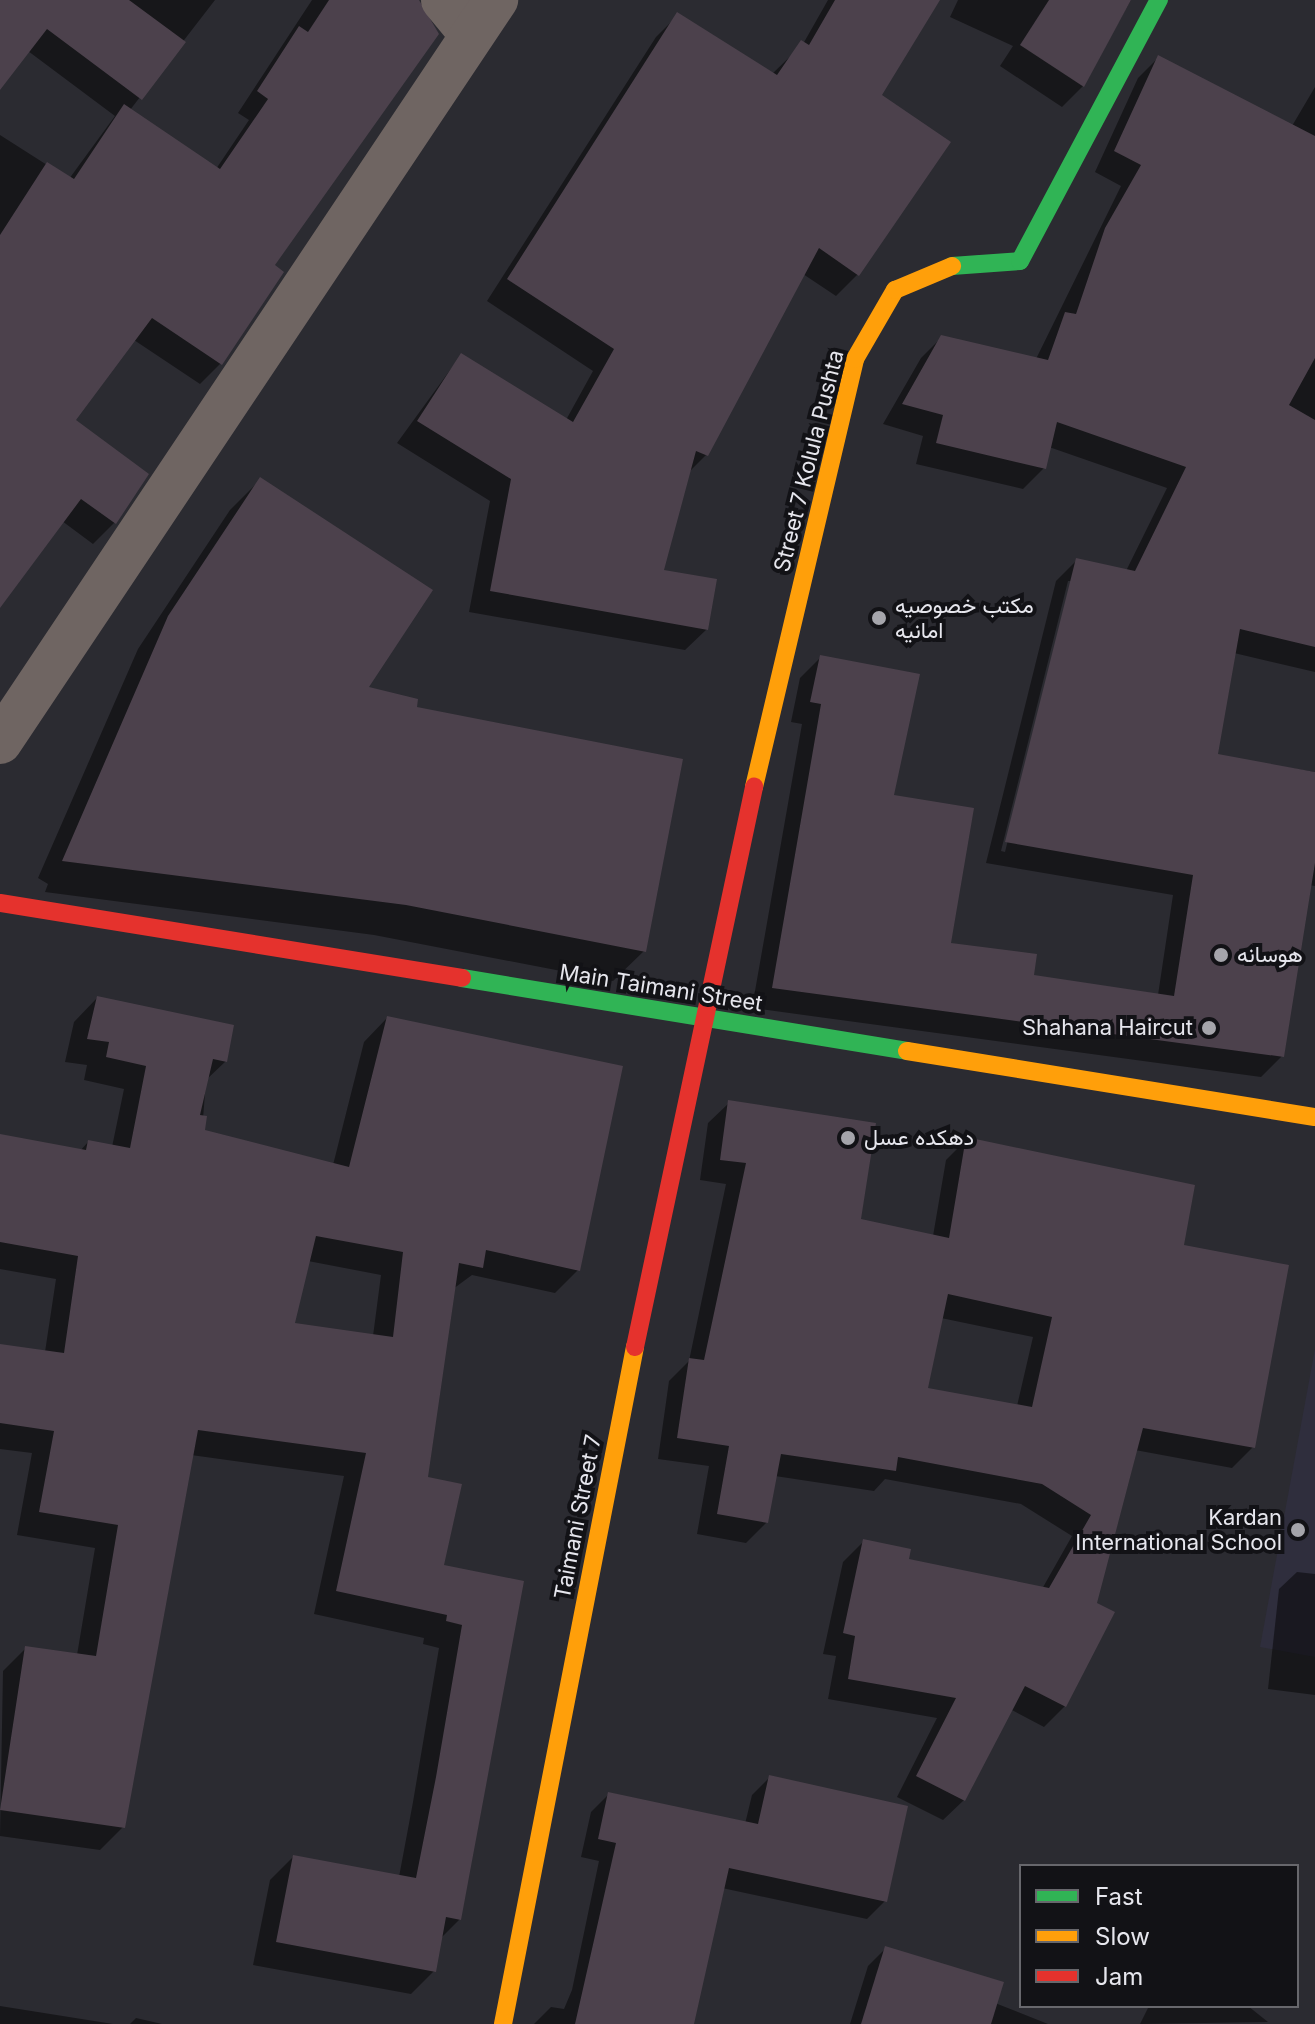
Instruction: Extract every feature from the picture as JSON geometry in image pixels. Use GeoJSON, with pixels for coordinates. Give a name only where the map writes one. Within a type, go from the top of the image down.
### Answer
{"type":"FeatureCollection","features":[{"type":"Feature","properties":{"kind":"street"},"geometry":{"type":"LineString","coordinates":[[443,0],[472,35]]}},
{"type":"Feature","properties":{"kind":"street"},"geometry":{"type":"LineString","coordinates":[[0,742],[496,0]]}},
{"type":"Feature","properties":{"kind":"street","name":"Street 7 Kolula Pushta"},"geometry":{"type":"LineString","coordinates":[[700,1018],[855,359],[895,290],[952,266],[1020,261],[1159,0]]}},
{"type":"Feature","properties":{"kind":"street","name":"Main Taimani Street"},"geometry":{"type":"LineString","coordinates":[[0,903],[1315,1117]]}},
{"type":"Feature","properties":{"kind":"street","name":"Taimani Street 7"},"geometry":{"type":"LineString","coordinates":[[503,2024],[700,1018]]}},
{"type":"Feature","properties":{"kind":"shaded area","name":"Kardan International School"},"geometry":{"type":"Polygon","coordinates":[[[1315,1349],[1315,1657],[1260,1647],[1315,1349]]]}},
{"type":"Feature","properties":{"kind":"building"},"geometry":{"type":"Polygon","coordinates":[[[0,0],[129,0],[186,42],[142,100],[47,29],[0,90],[0,0]]]}},
{"type":"Feature","properties":{"kind":"building"},"geometry":{"type":"Polygon","coordinates":[[[329,0],[419,0],[439,34],[275,265],[284,272],[222,365],[152,318],[76,420],[149,474],[116,524],[81,499],[0,608],[0,235],[47,162],[74,179],[124,104],[220,169],[268,99],[257,91],[299,26],[308,32],[329,0]]]}},
{"type":"Feature","properties":{"kind":"building"},"geometry":{"type":"Polygon","coordinates":[[[835,0],[940,0],[882,95],[951,142],[859,276],[819,248],[708,456],[696,451],[664,570],[717,579],[708,630],[490,591],[511,479],[417,421],[461,353],[573,422],[614,349],[507,279],[677,12],[777,75],[801,40],[809,45],[835,0]]]}},
{"type":"Feature","properties":{"kind":"building"},"geometry":{"type":"Polygon","coordinates":[[[1049,0],[1131,0],[1084,87],[1020,45],[1049,0]]]}},
{"type":"Feature","properties":{"kind":"building"},"geometry":{"type":"Polygon","coordinates":[[[1158,55],[1315,136],[1315,358],[1289,405],[1315,420],[1315,647],[1240,629],[1218,754],[1315,772],[1315,863],[1284,1057],[772,988],[821,704],[810,702],[820,655],[920,674],[894,795],[974,808],[951,943],[1037,954],[1034,975],[1174,996],[1193,875],[1005,842],[1076,558],[1135,571],[1186,467],[1057,422],[1046,469],[936,443],[943,415],[902,404],[941,335],[1048,360],[1065,312],[1076,314],[1105,228],[1141,165],[1114,151],[1158,55]]]}},
{"type":"Feature","properties":{"kind":"building"},"geometry":{"type":"Polygon","coordinates":[[[260,477],[433,590],[369,687],[418,699],[417,707],[683,759],[646,952],[406,905],[62,861],[168,616],[260,477]]]}},
{"type":"Feature","properties":{"kind":"building"},"geometry":{"type":"Polygon","coordinates":[[[97,996],[234,1025],[227,1062],[213,1059],[200,1115],[207,1116],[205,1130],[349,1167],[387,1016],[623,1066],[580,1271],[486,1250],[483,1268],[459,1263],[428,1477],[462,1484],[444,1565],[524,1581],[461,1920],[446,1917],[436,1972],[276,1942],[293,1855],[416,1878],[436,1777],[462,1625],[446,1621],[447,1615],[336,1591],[366,1453],[198,1430],[125,1828],[0,1810],[25,1646],[96,1656],[118,1525],[39,1512],[54,1431],[0,1423],[0,1344],[64,1353],[78,1256],[0,1242],[0,1134],[86,1150],[88,1140],[130,1148],[146,1066],[106,1057],[109,1042],[87,1039],[97,996]],[[316,1236],[295,1323],[393,1337],[403,1252],[316,1236]]]}},
{"type":"Feature","properties":{"kind":"building"},"geometry":{"type":"Polygon","coordinates":[[[728,1100],[876,1123],[861,1219],[949,1238],[966,1137],[1195,1185],[1184,1245],[1289,1265],[1255,1448],[1143,1428],[1097,1603],[1115,1612],[1066,1707],[1025,1686],[965,1801],[916,1776],[956,1698],[848,1679],[855,1636],[843,1633],[863,1539],[911,1549],[909,1559],[1049,1588],[1091,1515],[1042,1484],[898,1457],[896,1471],[781,1454],[768,1523],[717,1514],[729,1446],[677,1438],[689,1358],[704,1360],[746,1163],[720,1160],[728,1100]],[[948,1294],[928,1388],[1032,1407],[1052,1317],[948,1294]]]}},
{"type":"Feature","properties":{"kind":"building"},"geometry":{"type":"Polygon","coordinates":[[[769,1775],[908,1806],[887,1902],[729,1868],[694,2024],[575,2024],[616,1843],[598,1839],[608,1792],[758,1824],[769,1775]]]}},
{"type":"Feature","properties":{"kind":"building"},"geometry":{"type":"Polygon","coordinates":[[[885,1946],[1004,1982],[991,2024],[861,2024],[885,1946]]]}},
{"type":"Feature","properties":{"kind":"traffic: fast"},"geometry":{"type":"LineString","coordinates":[[952,266],[1020,261],[1159,0]]}},
{"type":"Feature","properties":{"kind":"traffic: fast"},"geometry":{"type":"LineString","coordinates":[[462,978],[907,1051]]}},
{"type":"Feature","properties":{"kind":"traffic: slow"},"geometry":{"type":"LineString","coordinates":[[754,787],[855,359],[895,290],[952,266]]}},
{"type":"Feature","properties":{"kind":"traffic: slow"},"geometry":{"type":"LineString","coordinates":[[907,1051],[1315,1117]]}},
{"type":"Feature","properties":{"kind":"traffic: slow"},"geometry":{"type":"LineString","coordinates":[[503,2024],[635,1347]]}},
{"type":"Feature","properties":{"kind":"traffic: jam"},"geometry":{"type":"LineString","coordinates":[[635,1347],[754,787]]}},
{"type":"Feature","properties":{"kind":"traffic: jam"},"geometry":{"type":"LineString","coordinates":[[0,903],[462,978]]}},
{"type":"Feature","properties":{"kind":"place","name":"مکتب خصوصیه امانیه"},"geometry":{"type":"Point","coordinates":[879,618]}},
{"type":"Feature","properties":{"kind":"place","name":"هوسانه"},"geometry":{"type":"Point","coordinates":[1221,955]}},
{"type":"Feature","properties":{"kind":"place","name":"Shahana Haircut"},"geometry":{"type":"Point","coordinates":[1209,1028]}},
{"type":"Feature","properties":{"kind":"place","name":"دهکده عسل"},"geometry":{"type":"Point","coordinates":[848,1138]}},
{"type":"Feature","properties":{"kind":"place","name":"Kardan International School"},"geometry":{"type":"Point","coordinates":[1298,1530]}}]}
